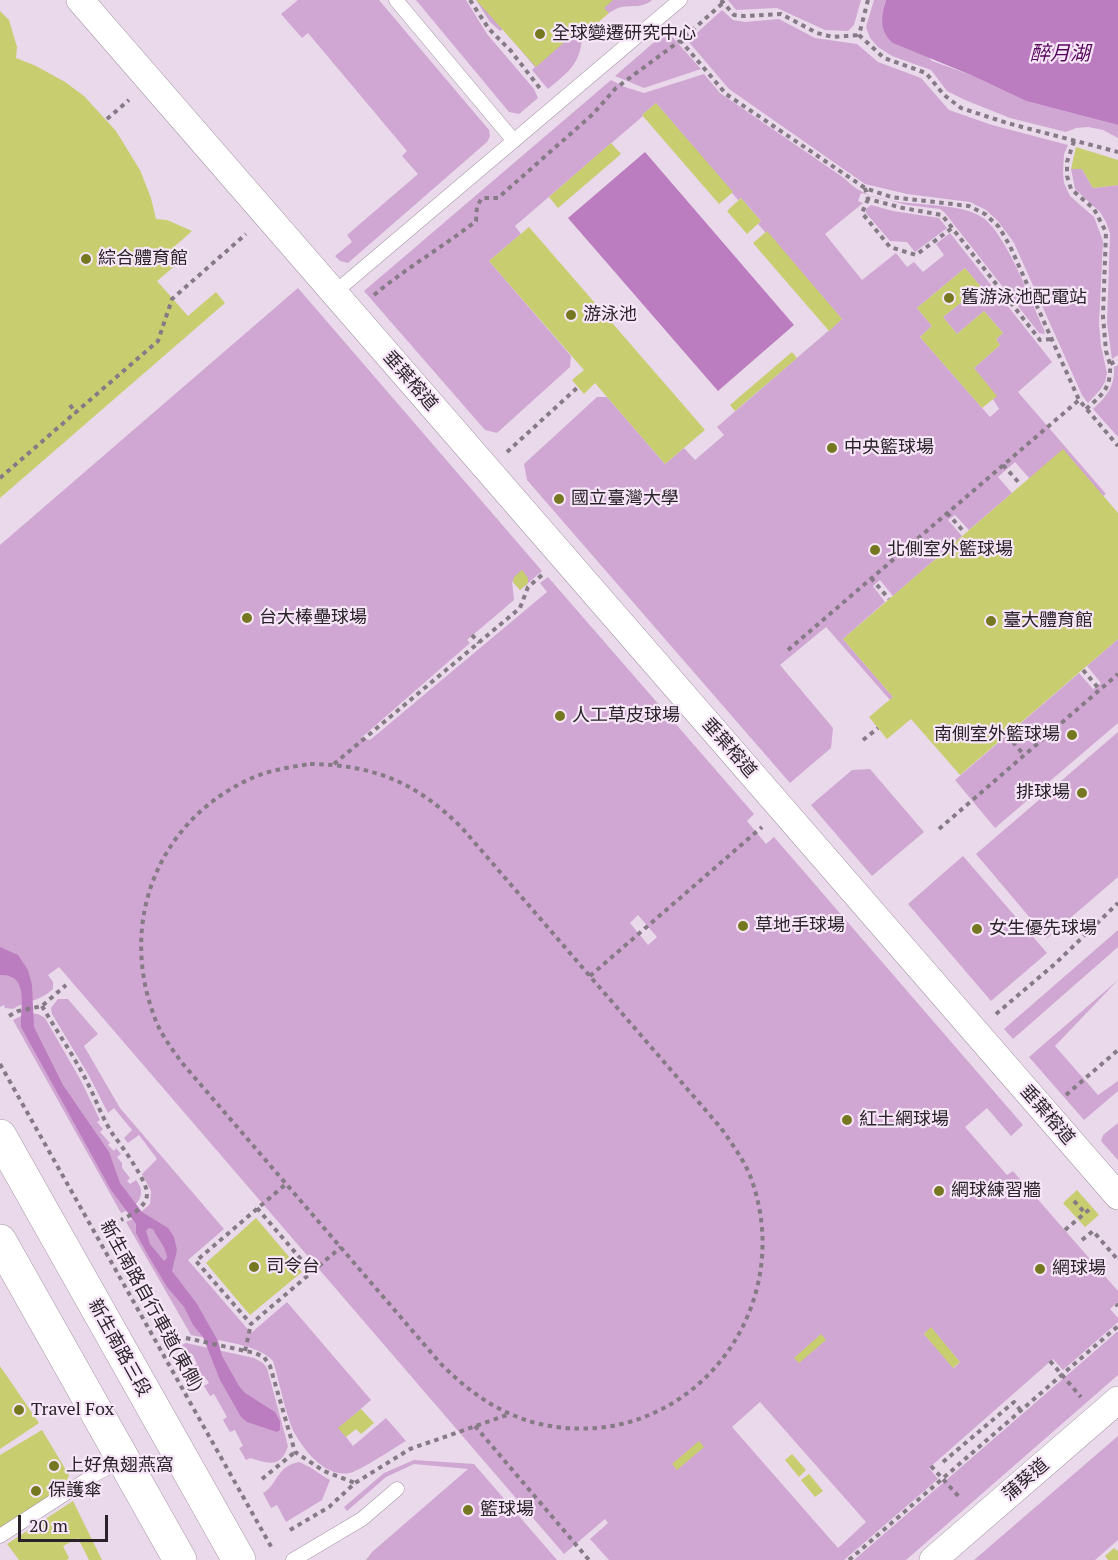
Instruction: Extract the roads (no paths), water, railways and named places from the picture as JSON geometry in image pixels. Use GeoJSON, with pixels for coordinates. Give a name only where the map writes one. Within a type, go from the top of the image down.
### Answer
{"type":"FeatureCollection","features":[{"type":"Feature","properties":{"kind":"main road","name":"新生南路三段"},"geometry":{"type":"LineString","coordinates":[[0,1136],[239,1560]]}},
{"type":"Feature","properties":{"kind":"main road"},"geometry":{"type":"LineString","coordinates":[[2,1251],[180,1560]]}},
{"type":"Feature","properties":{"kind":"street","name":"垂葉榕道"},"geometry":{"type":"LineString","coordinates":[[80,0],[1118,1196]]}},
{"type":"Feature","properties":{"kind":"street","name":"蒲葵道"},"geometry":{"type":"LineString","coordinates":[[933,1560],[1108,1408]]}},
{"type":"Feature","properties":{"kind":"lane"},"geometry":{"type":"LineString","coordinates":[[396,0],[514,141]]}},
{"type":"Feature","properties":{"kind":"lane"},"geometry":{"type":"LineString","coordinates":[[334,293],[680,0]]}},
{"type":"Feature","properties":{"kind":"lane"},"geometry":{"type":"LineString","coordinates":[[0,1536],[94,1475],[123,1459]]}},
{"type":"Feature","properties":{"kind":"lane"},"geometry":{"type":"LineString","coordinates":[[293,1560],[362,1519],[397,1489]]}},
{"type":"Feature","properties":{"kind":"water","name":"醉月湖"},"geometry":{"type":"Polygon","coordinates":[[[886,0],[1118,0],[1118,125],[1026,101],[971,75],[893,43],[885,34],[882,23],[886,0]]]}},
{"type":"Feature","properties":{"kind":"water"},"geometry":{"type":"Polygon","coordinates":[[[645,152],[794,325],[718,391],[568,218],[645,152]]]}},
{"type":"Feature","properties":{"kind":"water"},"geometry":{"type":"Polygon","coordinates":[[[0,947],[18,955],[28,970],[32,985],[34,1027],[63,1085],[109,1152],[120,1183],[142,1212],[168,1228],[174,1237],[177,1250],[172,1271],[197,1304],[218,1341],[222,1356],[239,1386],[245,1393],[275,1412],[280,1421],[280,1430],[277,1432],[247,1422],[241,1417],[220,1380],[203,1337],[193,1325],[184,1307],[167,1287],[148,1255],[136,1233],[136,1224],[111,1190],[21,1027],[20,986],[9,976],[0,975],[0,947]],[[149,1228],[146,1231],[150,1244],[164,1261],[167,1258],[165,1250],[153,1229],[149,1228]]]}},
{"type":"Feature","properties":{"kind":"place","name":"全球變遷研究中心"},"geometry":{"type":"Point","coordinates":[540,34]}},
{"type":"Feature","properties":{"kind":"place","name":"綜合體育館"},"geometry":{"type":"Point","coordinates":[86,259]}},
{"type":"Feature","properties":{"kind":"place","name":"舊游泳池配電站"},"geometry":{"type":"Point","coordinates":[949,298]}},
{"type":"Feature","properties":{"kind":"place","name":"游泳池"},"geometry":{"type":"Point","coordinates":[571,315]}},
{"type":"Feature","properties":{"kind":"place","name":"中央籃球場"},"geometry":{"type":"Point","coordinates":[832,448]}},
{"type":"Feature","properties":{"kind":"place","name":"國立臺灣大學"},"geometry":{"type":"Point","coordinates":[559,499]}},
{"type":"Feature","properties":{"kind":"place","name":"北側室外籃球場"},"geometry":{"type":"Point","coordinates":[875,550]}},
{"type":"Feature","properties":{"kind":"place","name":"台大棒壘球場"},"geometry":{"type":"Point","coordinates":[247,618]}},
{"type":"Feature","properties":{"kind":"place","name":"臺大體育館"},"geometry":{"type":"Point","coordinates":[991,621]}},
{"type":"Feature","properties":{"kind":"place","name":"人工草皮球場"},"geometry":{"type":"Point","coordinates":[560,716]}},
{"type":"Feature","properties":{"kind":"place","name":"南側室外籃球場"},"geometry":{"type":"Point","coordinates":[1072,735]}},
{"type":"Feature","properties":{"kind":"place","name":"排球場"},"geometry":{"type":"Point","coordinates":[1082,793]}},
{"type":"Feature","properties":{"kind":"place","name":"草地手球場"},"geometry":{"type":"Point","coordinates":[743,926]}},
{"type":"Feature","properties":{"kind":"place","name":"女生優先球場"},"geometry":{"type":"Point","coordinates":[977,929]}},
{"type":"Feature","properties":{"kind":"place","name":"紅土網球場"},"geometry":{"type":"Point","coordinates":[847,1120]}},
{"type":"Feature","properties":{"kind":"place","name":"網球練習牆"},"geometry":{"type":"Point","coordinates":[939,1191]}},
{"type":"Feature","properties":{"kind":"place","name":"司令台"},"geometry":{"type":"Point","coordinates":[254,1267]}},
{"type":"Feature","properties":{"kind":"place","name":"網球場"},"geometry":{"type":"Point","coordinates":[1040,1269]}},
{"type":"Feature","properties":{"kind":"place","name":"Travel Fox"},"geometry":{"type":"Point","coordinates":[19,1410]}},
{"type":"Feature","properties":{"kind":"place","name":"上好魚翅燕窩"},"geometry":{"type":"Point","coordinates":[54,1466]}},
{"type":"Feature","properties":{"kind":"place","name":"保護傘"},"geometry":{"type":"Point","coordinates":[36,1491]}},
{"type":"Feature","properties":{"kind":"place","name":"籃球場"},"geometry":{"type":"Point","coordinates":[468,1510]}}]}
